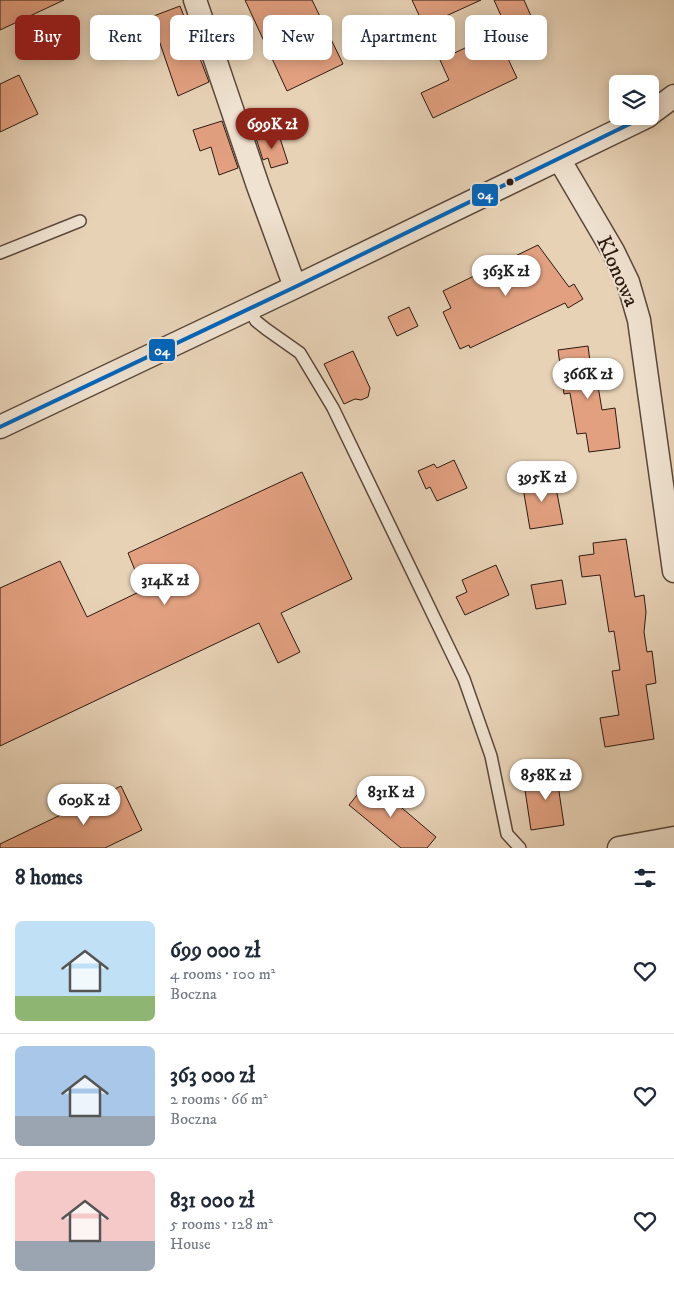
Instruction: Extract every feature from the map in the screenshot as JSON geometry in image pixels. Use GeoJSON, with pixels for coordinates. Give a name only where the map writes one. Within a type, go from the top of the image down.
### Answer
{"type":"FeatureCollection","features":[{"type":"Feature","properties":{"kind":"street"},"geometry":{"type":"LineString","coordinates":[[195,0],[258,186],[295,287]]}},
{"type":"Feature","properties":{"kind":"street"},"geometry":{"type":"LineString","coordinates":[[659,108],[674,96]]}},
{"type":"Feature","properties":{"kind":"street"},"geometry":{"type":"LineString","coordinates":[[659,113],[674,109]]}},
{"type":"Feature","properties":{"kind":"street"},"geometry":{"type":"LineString","coordinates":[[0,427],[629,125]]}},
{"type":"Feature","properties":{"kind":"street","name":"Klonowa"},"geometry":{"type":"LineString","coordinates":[[559,159],[613,251],[628,282],[639,320],[674,571]]}},
{"type":"Feature","properties":{"kind":"street"},"geometry":{"type":"LineString","coordinates":[[618,848],[674,838]]}},
{"type":"Feature","properties":{"kind":"lane"},"geometry":{"type":"LineString","coordinates":[[0,253],[80,221]]}},
{"type":"Feature","properties":{"kind":"lane"},"geometry":{"type":"LineString","coordinates":[[249,309],[256,320],[266,329],[300,353],[333,408],[464,679],[492,756],[507,834],[520,848]]}},
{"type":"Feature","properties":{"kind":"building"},"geometry":{"type":"Polygon","coordinates":[[[0,0],[64,0],[32,15],[15,15],[15,23],[0,30],[0,0]]]}},
{"type":"Feature","properties":{"kind":"building"},"geometry":{"type":"Polygon","coordinates":[[[245,0],[312,0],[319,15],[263,15],[263,39],[245,0]]]}},
{"type":"Feature","properties":{"kind":"building"},"geometry":{"type":"Polygon","coordinates":[[[412,0],[481,0],[448,15],[419,15],[412,0]]]}},
{"type":"Feature","properties":{"kind":"building"},"geometry":{"type":"Polygon","coordinates":[[[494,0],[524,0],[531,15],[501,15],[494,0]]]}},
{"type":"Feature","properties":{"kind":"building"},"geometry":{"type":"Polygon","coordinates":[[[180,6],[183,15],[170,15],[170,60],[201,60],[209,82],[178,96],[160,43],[160,15],[156,15],[180,6]]]}},
{"type":"Feature","properties":{"kind":"building"},"geometry":{"type":"Polygon","coordinates":[[[332,41],[343,64],[287,91],[273,60],[332,60],[332,41]]]}},
{"type":"Feature","properties":{"kind":"building"},"geometry":{"type":"Polygon","coordinates":[[[465,48],[465,60],[509,60],[517,78],[433,118],[421,93],[449,80],[440,60],[455,60],[455,53],[465,48]]]}},
{"type":"Feature","properties":{"kind":"building"},"geometry":{"type":"Polygon","coordinates":[[[19,75],[38,114],[0,132],[0,84],[19,75]]]}},
{"type":"Feature","properties":{"kind":"building"},"geometry":{"type":"Polygon","coordinates":[[[222,121],[238,168],[219,175],[211,147],[200,151],[193,130],[222,121]]]}},
{"type":"Feature","properties":{"kind":"building"},"geometry":{"type":"Polygon","coordinates":[[[278,132],[288,163],[271,168],[268,158],[263,160],[256,138],[278,132]]]}},
{"type":"Feature","properties":{"kind":"building"},"geometry":{"type":"Polygon","coordinates":[[[538,245],[569,287],[574,284],[583,299],[568,308],[565,303],[470,348],[469,345],[460,349],[443,312],[451,308],[443,291],[538,245]]]}},
{"type":"Feature","properties":{"kind":"building"},"geometry":{"type":"Polygon","coordinates":[[[409,307],[418,326],[397,336],[388,317],[409,307]]]}},
{"type":"Feature","properties":{"kind":"building"},"geometry":{"type":"Polygon","coordinates":[[[588,346],[591,369],[595,368],[602,410],[615,408],[620,448],[589,452],[586,433],[577,434],[570,393],[564,394],[558,350],[588,346]]]}},
{"type":"Feature","properties":{"kind":"building"},"geometry":{"type":"Polygon","coordinates":[[[353,351],[370,388],[368,397],[361,400],[355,399],[344,404],[324,364],[353,351]]]}},
{"type":"Feature","properties":{"kind":"building"},"geometry":{"type":"Polygon","coordinates":[[[454,460],[467,488],[437,501],[430,487],[426,489],[418,471],[434,464],[437,468],[454,460]]]}},
{"type":"Feature","properties":{"kind":"building"},"geometry":{"type":"Polygon","coordinates":[[[302,472],[352,579],[281,613],[300,652],[278,663],[259,623],[0,746],[0,588],[60,561],[87,617],[143,590],[128,553],[302,472]]]}},
{"type":"Feature","properties":{"kind":"building"},"geometry":{"type":"Polygon","coordinates":[[[554,478],[563,524],[530,529],[522,482],[554,478]]]}},
{"type":"Feature","properties":{"kind":"building"},"geometry":{"type":"Polygon","coordinates":[[[626,539],[635,597],[644,595],[646,612],[644,632],[647,652],[652,651],[656,683],[646,685],[654,739],[605,747],[600,718],[619,715],[612,671],[620,670],[614,631],[609,632],[600,575],[582,577],[579,556],[594,554],[593,543],[626,539]]]}},
{"type":"Feature","properties":{"kind":"building"},"geometry":{"type":"Polygon","coordinates":[[[496,565],[509,595],[465,615],[456,597],[467,592],[462,580],[496,565]]]}},
{"type":"Feature","properties":{"kind":"building"},"geometry":{"type":"Polygon","coordinates":[[[562,580],[566,604],[536,609],[531,585],[562,580]]]}},
{"type":"Feature","properties":{"kind":"building"},"geometry":{"type":"Polygon","coordinates":[[[558,766],[561,784],[558,785],[564,825],[531,830],[525,790],[541,787],[538,769],[558,766]]]}},
{"type":"Feature","properties":{"kind":"building"},"geometry":{"type":"Polygon","coordinates":[[[369,780],[436,837],[427,848],[401,848],[349,805],[369,780]]]}},
{"type":"Feature","properties":{"kind":"building"},"geometry":{"type":"Polygon","coordinates":[[[121,786],[142,830],[105,848],[0,848],[0,844],[121,786]]]}},
{"type":"Feature","properties":{"kind":"transit line","name":"04"},"geometry":{"type":"LineString","coordinates":[[0,427],[295,287],[628,125]]}}]}
